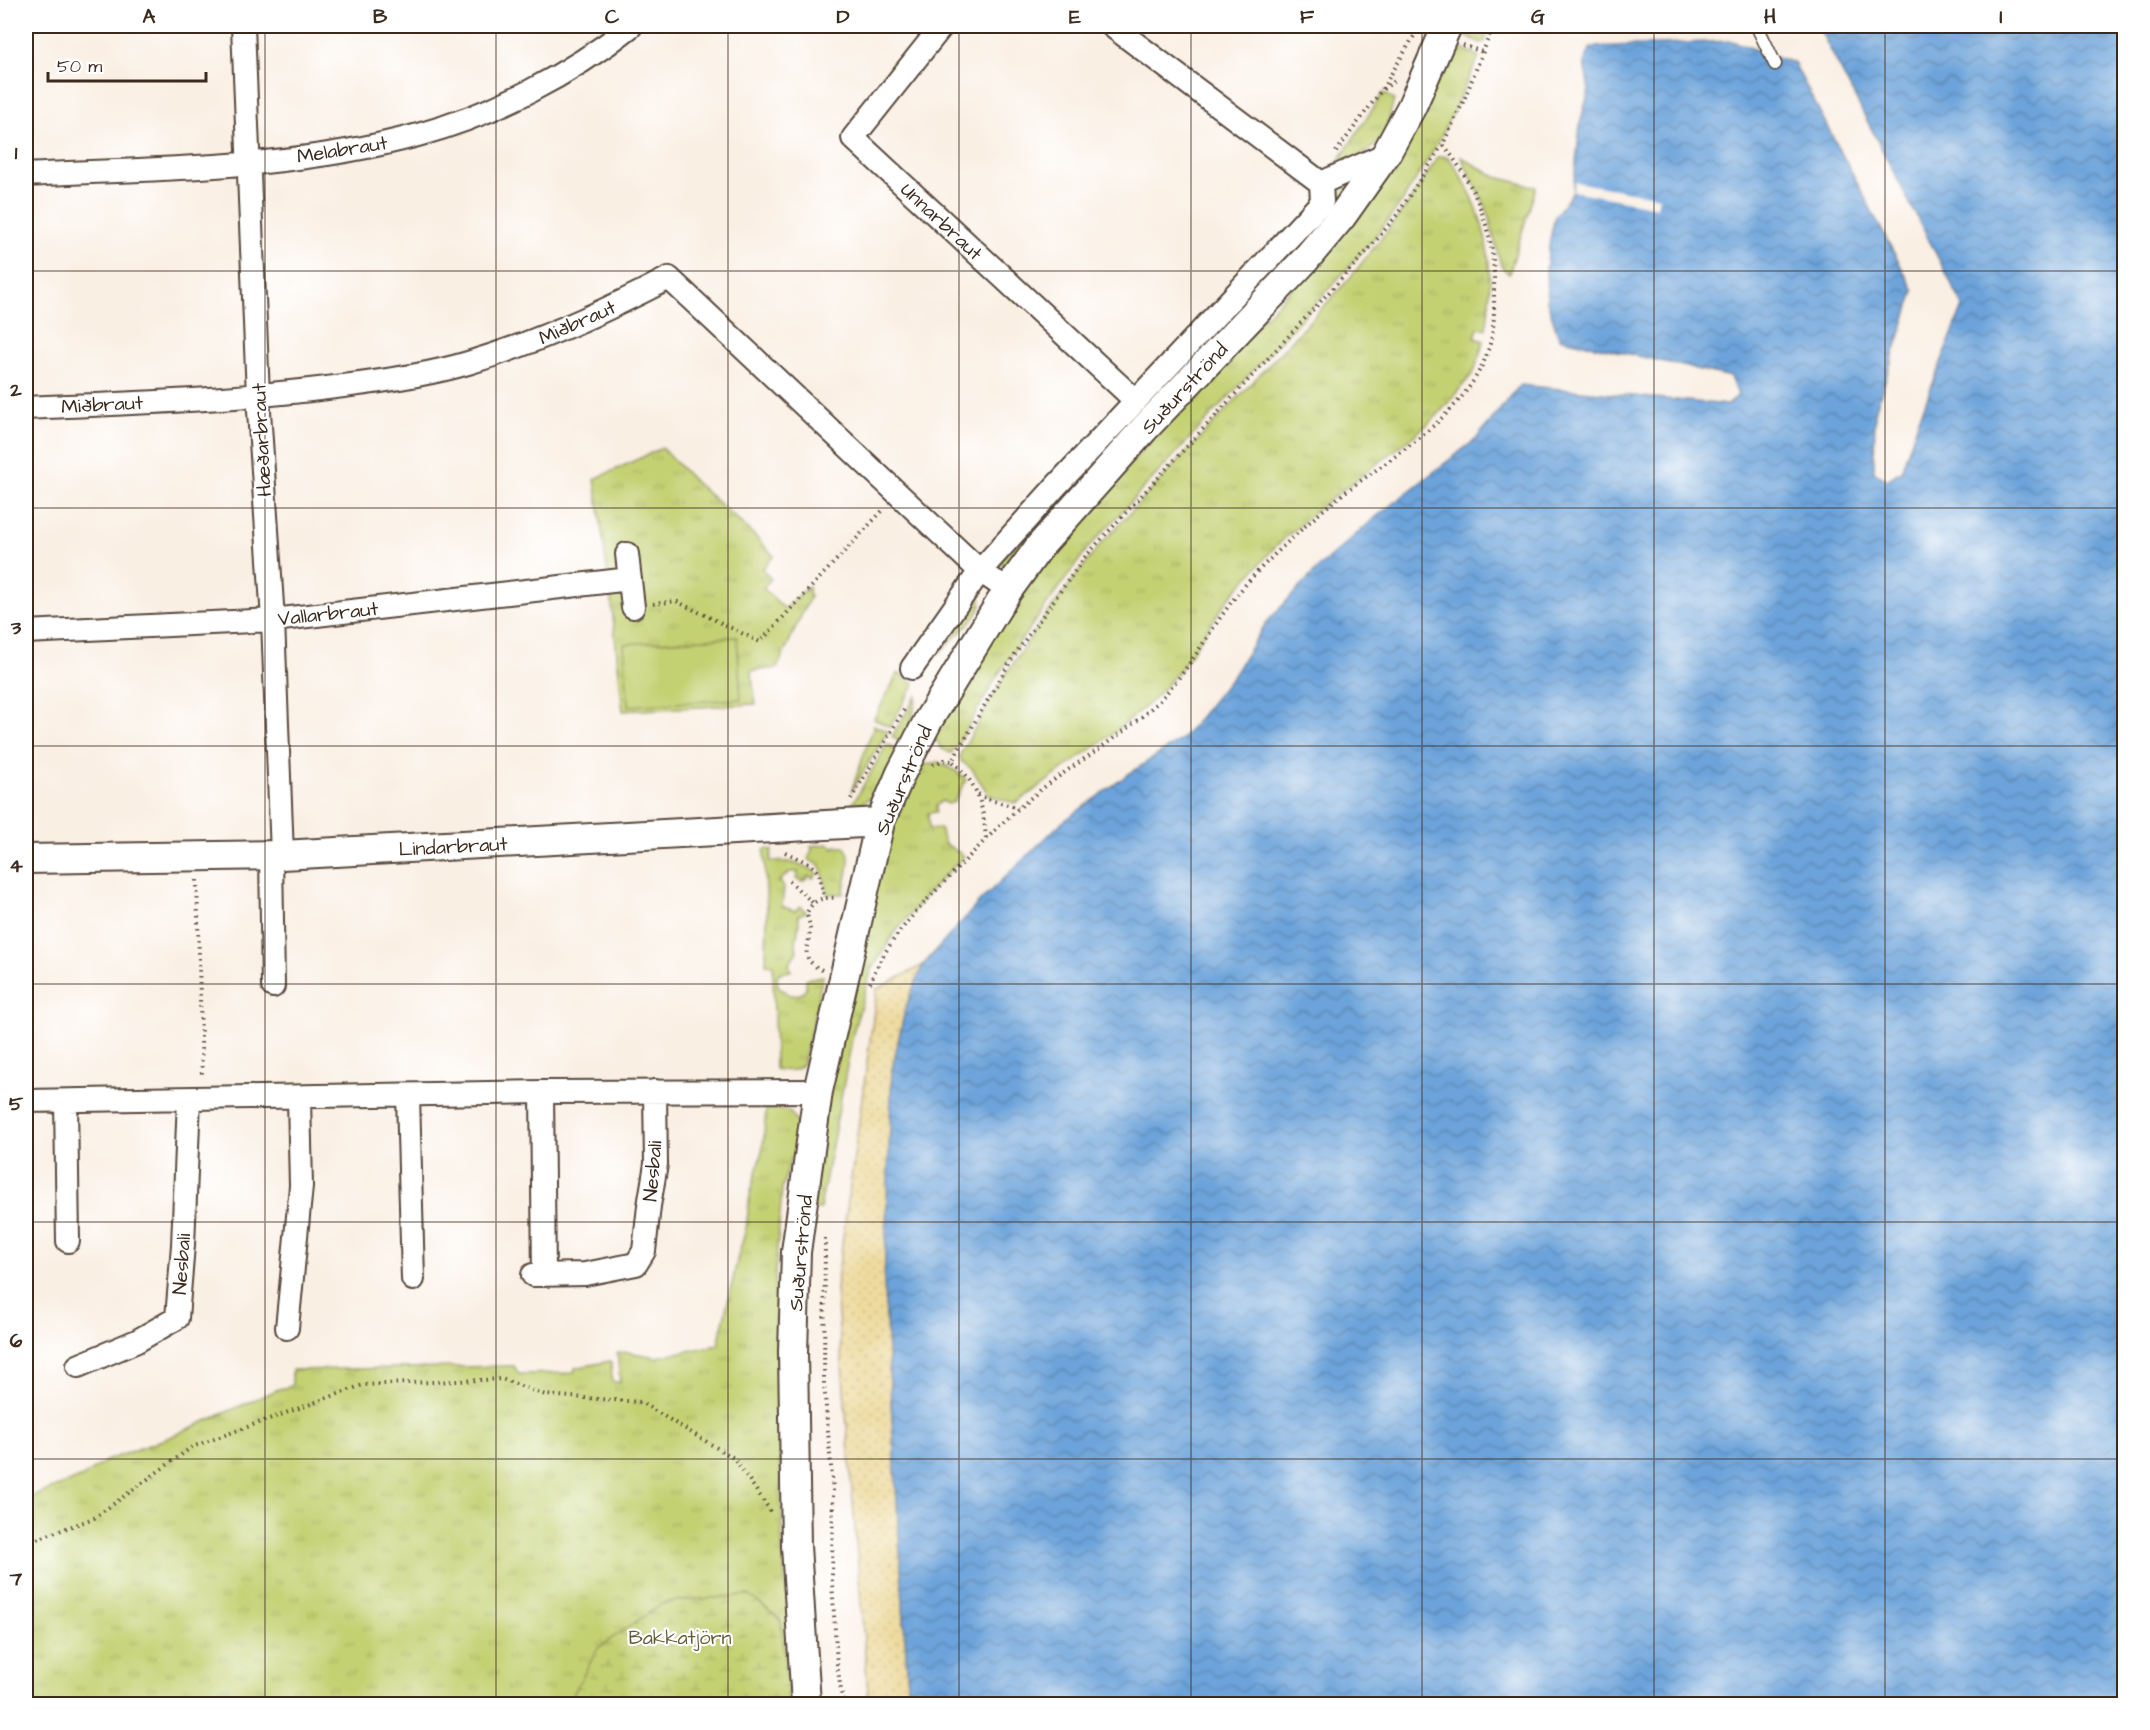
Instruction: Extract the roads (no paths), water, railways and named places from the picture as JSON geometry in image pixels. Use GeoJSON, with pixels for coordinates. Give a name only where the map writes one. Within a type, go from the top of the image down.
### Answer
{"type":"FeatureCollection","features":[{"type":"Feature","properties":{"kind":"street","name":"Hæðarbraut"},"geometry":{"type":"LineString","coordinates":[[243,26],[258,396],[273,620],[277,855],[273,986]]}},
{"type":"Feature","properties":{"kind":"street","name":"Melabraut"},"geometry":{"type":"LineString","coordinates":[[26,175],[248,163],[333,153],[410,137],[502,104],[561,74],[631,26]]}},
{"type":"Feature","properties":{"kind":"street","name":"Unnarbraut"},"geometry":{"type":"LineString","coordinates":[[942,26],[853,138],[1136,401]]}},
{"type":"Feature","properties":{"kind":"street"},"geometry":{"type":"LineString","coordinates":[[912,668],[980,571],[1057,485],[1322,202],[1319,181],[1112,26]]}},
{"type":"Feature","properties":{"kind":"street","name":"Suðurströnd"},"geometry":{"type":"LineString","coordinates":[[806,1704],[796,1546],[793,1352],[796,1252],[818,1090],[855,984],[862,900],[880,822],[901,773],[929,719],[1008,590],[1040,546],[1137,438],[1305,260],[1342,216],[1386,154],[1452,34]]}},
{"type":"Feature","properties":{"kind":"street"},"geometry":{"type":"LineString","coordinates":[[1319,181],[1386,154]]}},
{"type":"Feature","properties":{"kind":"street","name":"Miðbraut"},"geometry":{"type":"LineString","coordinates":[[26,408],[258,396],[393,380],[467,364],[521,346],[584,321],[669,278],[980,571],[1008,590]]}},
{"type":"Feature","properties":{"kind":"street"},"geometry":{"type":"LineString","coordinates":[[627,554],[633,607]]}},
{"type":"Feature","properties":{"kind":"street","name":"Vallarbraut"},"geometry":{"type":"LineString","coordinates":[[26,632],[273,620],[630,579]]}},
{"type":"Feature","properties":{"kind":"street","name":"Lindarbraut"},"geometry":{"type":"LineString","coordinates":[[26,859],[277,855],[880,822]]}},
{"type":"Feature","properties":{"kind":"street"},"geometry":{"type":"LineString","coordinates":[[26,1101],[542,1092],[818,1090]]}},
{"type":"Feature","properties":{"kind":"street","name":"Nesbali"},"geometry":{"type":"LineString","coordinates":[[542,1092],[538,1275],[585,1274],[636,1264],[645,1251],[648,1206],[656,1164],[655,1091]]}},
{"type":"Feature","properties":{"kind":"street"},"geometry":{"type":"LineString","coordinates":[[408,1096],[413,1280]]}},
{"type":"Feature","properties":{"kind":"street"},"geometry":{"type":"LineString","coordinates":[[287,1328],[302,1186],[299,1098]]}},
{"type":"Feature","properties":{"kind":"street","name":"Nesbali"},"geometry":{"type":"LineString","coordinates":[[78,1366],[137,1341],[177,1318],[196,1099]]}},
{"type":"Feature","properties":{"kind":"street"},"geometry":{"type":"LineString","coordinates":[[66,1101],[68,1241]]}},
{"type":"Feature","properties":{"kind":"lane"},"geometry":{"type":"LineString","coordinates":[[1757,26],[1775,64]]}},
{"type":"Feature","properties":{"kind":"water"},"geometry":{"type":"Polygon","coordinates":[[[1818,26],[2124,26],[2124,1704],[909,1704],[884,1284],[892,1069],[906,1006],[923,965],[981,900],[1060,824],[1183,738],[1232,677],[1266,623],[1319,567],[1377,516],[1476,439],[1520,385],[1728,405],[1738,395],[1731,377],[1559,338],[1547,301],[1546,270],[1555,216],[1573,191],[1580,124],[1589,90],[1584,62],[1591,47],[1732,41],[1794,63],[1914,291],[1875,412],[1874,471],[1887,480],[1901,471],[1963,306],[1818,26]]]}},
{"type":"Feature","properties":{"kind":"park label","name":"Bakkatjörn"},"geometry":{"type":"Point","coordinates":[680,1637]}}]}
